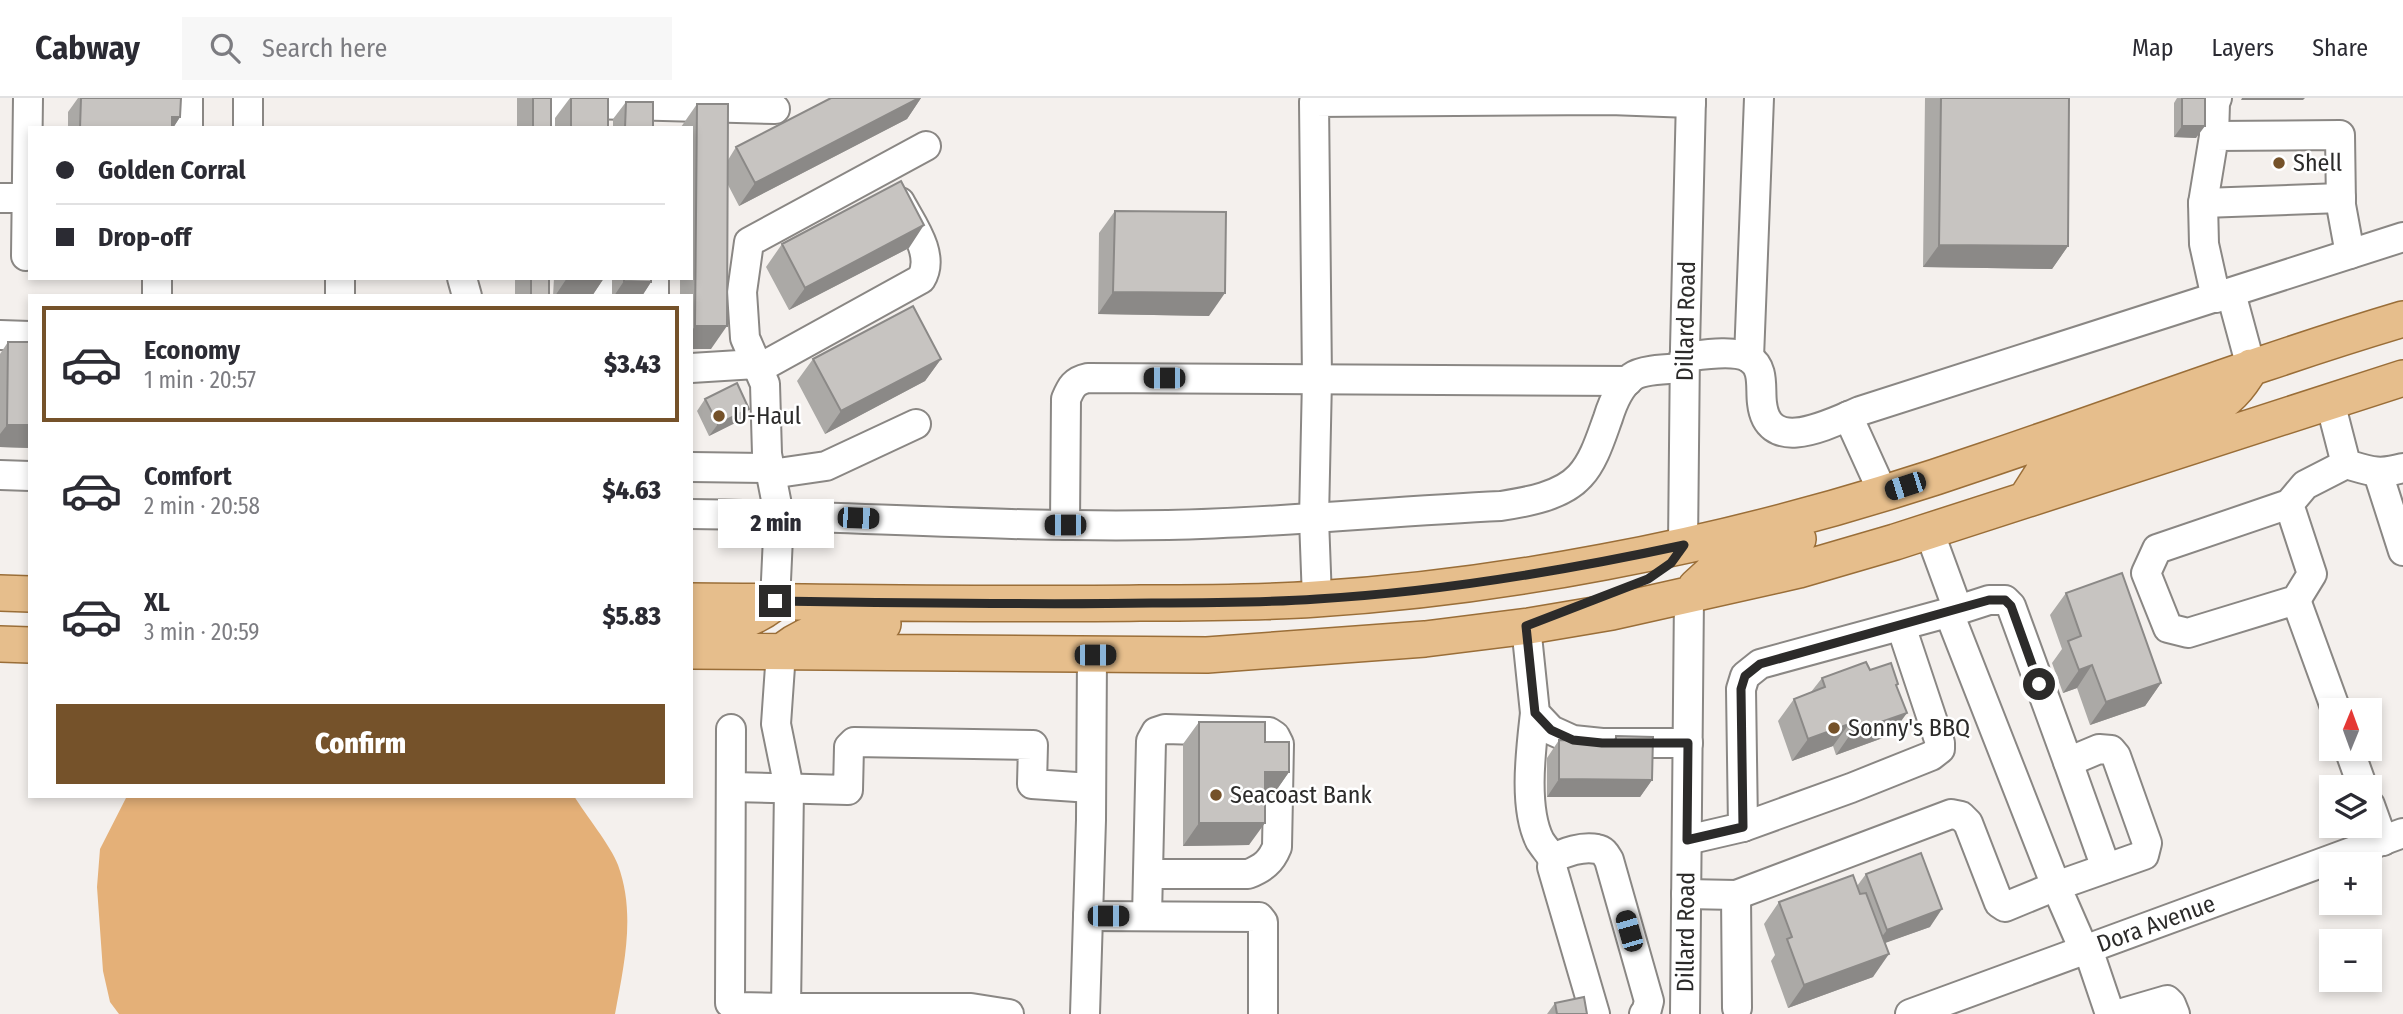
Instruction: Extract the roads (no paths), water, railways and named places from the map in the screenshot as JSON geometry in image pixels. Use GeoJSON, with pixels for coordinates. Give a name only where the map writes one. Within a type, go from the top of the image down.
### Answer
{"type":"FeatureCollection","features":[{"type":"Feature","properties":{"kind":"main road"},"geometry":{"type":"LineString","coordinates":[[693,601],[1079,604],[1317,599],[1429,588],[1605,562],[1745,530],[1884,493],[2252,367],[2403,319]]}},
{"type":"Feature","properties":{"kind":"main road"},"geometry":{"type":"LineString","coordinates":[[2026,499],[2042,474],[2055,465],[2206,412],[2225,402],[2252,367]]}},
{"type":"Feature","properties":{"kind":"main road"},"geometry":{"type":"LineString","coordinates":[[693,651],[1208,655],[1318,649],[1528,626],[1689,596],[1799,570],[2403,379]]}},
{"type":"Feature","properties":{"kind":"main road"},"geometry":{"type":"LineString","coordinates":[[1689,596],[1702,580],[1720,565],[1864,517],[1875,509],[1884,493]]}},
{"type":"Feature","properties":{"kind":"main road"},"geometry":{"type":"LineString","coordinates":[[1528,626],[1648,579],[1671,563],[1684,545]]}},
{"type":"Feature","properties":{"kind":"main road"},"geometry":{"type":"LineString","coordinates":[[0,593],[28,593]]}},
{"type":"Feature","properties":{"kind":"main road"},"geometry":{"type":"LineString","coordinates":[[693,630],[732,625],[759,614],[775,601]]}},
{"type":"Feature","properties":{"kind":"main road"},"geometry":{"type":"LineString","coordinates":[[781,652],[798,639],[826,628],[854,623],[1010,625],[1037,622],[1061,614],[1079,604]]}},
{"type":"Feature","properties":{"kind":"main road"},"geometry":{"type":"LineString","coordinates":[[0,644],[28,645]]}},
{"type":"Feature","properties":{"kind":"street"},"geometry":{"type":"LineString","coordinates":[[19,256],[19,198],[28,98]]}},
{"type":"Feature","properties":{"kind":"street"},"geometry":{"type":"LineString","coordinates":[[188,98],[188,126]]}},
{"type":"Feature","properties":{"kind":"street"},"geometry":{"type":"LineString","coordinates":[[248,98],[248,126]]}},
{"type":"Feature","properties":{"kind":"street"},"geometry":{"type":"LineString","coordinates":[[1749,358],[1759,98]]}},
{"type":"Feature","properties":{"kind":"street"},"geometry":{"type":"LineString","coordinates":[[2217,98],[2203,203],[2204,244],[2252,367]]}},
{"type":"Feature","properties":{"kind":"street"},"geometry":{"type":"LineString","coordinates":[[1317,599],[1314,519],[1317,379],[1314,102],[1691,100]]}},
{"type":"Feature","properties":{"kind":"street","name":"Dillard Road"},"geometry":{"type":"LineString","coordinates":[[1684,545],[1684,363],[1691,100]]}},
{"type":"Feature","properties":{"kind":"street"},"geometry":{"type":"LineString","coordinates":[[547,126],[547,110],[553,103],[604,116],[654,117],[775,108]]}},
{"type":"Feature","properties":{"kind":"street"},"geometry":{"type":"LineString","coordinates":[[2214,136],[2340,135],[2341,198],[2350,254]]}},
{"type":"Feature","properties":{"kind":"street"},"geometry":{"type":"LineString","coordinates":[[775,601],[779,515],[767,454],[765,384],[746,338],[742,292],[749,242],[926,146]]}},
{"type":"Feature","properties":{"kind":"street"},"geometry":{"type":"LineString","coordinates":[[693,368],[757,366],[921,279],[927,262],[922,245],[884,169]]}},
{"type":"Feature","properties":{"kind":"street"},"geometry":{"type":"LineString","coordinates":[[2203,203],[2341,198]]}},
{"type":"Feature","properties":{"kind":"street"},"geometry":{"type":"LineString","coordinates":[[693,514],[1065,525],[1167,525],[1314,519],[1501,506],[1525,502],[1572,484],[1582,474],[1598,446],[1611,410],[1628,382],[1638,373],[1714,354],[1739,354],[1757,365],[1762,381],[1762,405],[1773,429],[1780,433],[1792,433],[1818,428],[2403,237]]}},
{"type":"Feature","properties":{"kind":"street"},"geometry":{"type":"LineString","coordinates":[[0,335],[28,336]]}},
{"type":"Feature","properties":{"kind":"street"},"geometry":{"type":"LineString","coordinates":[[1065,525],[1066,399],[1071,386],[1078,380],[1628,382]]}},
{"type":"Feature","properties":{"kind":"street"},"geometry":{"type":"LineString","coordinates":[[2330,402],[2346,464]]}},
{"type":"Feature","properties":{"kind":"street"},"geometry":{"type":"LineString","coordinates":[[1848,416],[1884,493]]}},
{"type":"Feature","properties":{"kind":"street"},"geometry":{"type":"LineString","coordinates":[[693,467],[771,471],[826,466],[915,424]]}},
{"type":"Feature","properties":{"kind":"street"},"geometry":{"type":"LineString","coordinates":[[2289,504],[2312,574],[2296,600],[2189,633],[2168,628],[2146,573],[2157,549],[2289,504],[2305,485],[2346,464],[2390,470],[2403,551]]}},
{"type":"Feature","properties":{"kind":"street"},"geometry":{"type":"LineString","coordinates":[[0,475],[28,476]]}},
{"type":"Feature","properties":{"kind":"street"},"geometry":{"type":"LineString","coordinates":[[1929,531],[1953,611],[2056,886],[2086,949],[2110,1014]]}},
{"type":"Feature","properties":{"kind":"street","name":"Dillard Road"},"geometry":{"type":"LineString","coordinates":[[1685,1014],[1689,596]]}},
{"type":"Feature","properties":{"kind":"street"},"geometry":{"type":"LineString","coordinates":[[1743,827],[1741,689],[1745,676],[1760,664],[1989,600],[2005,600],[2011,606],[2106,868]]}},
{"type":"Feature","properties":{"kind":"street"},"geometry":{"type":"LineString","coordinates":[[2296,600],[2332,698]]}},
{"type":"Feature","properties":{"kind":"street"},"geometry":{"type":"LineString","coordinates":[[1528,626],[1535,713],[1530,793],[1539,839],[1553,859],[1552,867],[1595,1014]]}},
{"type":"Feature","properties":{"kind":"street"},"geometry":{"type":"LineString","coordinates":[[1687,840],[1743,827],[1851,788],[1931,756],[1940,749],[1901,626]]}},
{"type":"Feature","properties":{"kind":"street"},"geometry":{"type":"LineString","coordinates":[[781,652],[776,724],[789,788],[786,1008]]}},
{"type":"Feature","properties":{"kind":"street"},"geometry":{"type":"LineString","coordinates":[[1085,1014],[1092,655]]}},
{"type":"Feature","properties":{"kind":"street"},"geometry":{"type":"LineString","coordinates":[[1535,713],[1551,730],[1573,740],[1602,743],[1688,743]]}},
{"type":"Feature","properties":{"kind":"street"},"geometry":{"type":"LineString","coordinates":[[731,729],[730,1003],[737,1007],[971,1008],[1009,1014]]}},
{"type":"Feature","properties":{"kind":"street"},"geometry":{"type":"LineString","coordinates":[[1147,916],[1151,741],[1156,732],[1165,729],[1269,732],[1275,736],[1279,744],[1277,847],[1272,859],[1261,869],[1248,874],[1149,874]]}},
{"type":"Feature","properties":{"kind":"street"},"geometry":{"type":"LineString","coordinates":[[1262,765],[1263,732]]}},
{"type":"Feature","properties":{"kind":"street"},"geometry":{"type":"LineString","coordinates":[[731,787],[849,790],[849,747],[854,742],[1033,745],[1032,785],[1091,788]]}},
{"type":"Feature","properties":{"kind":"street"},"geometry":{"type":"LineString","coordinates":[[1686,894],[1736,895],[1951,814],[1961,816],[1968,823],[1999,902],[2005,906],[2144,855],[2147,843],[2116,756],[2111,750],[2099,749],[2068,762]]}},
{"type":"Feature","properties":{"kind":"street"},"geometry":{"type":"LineString","coordinates":[[1261,869],[1262,795]]}},
{"type":"Feature","properties":{"kind":"street"},"geometry":{"type":"LineString","coordinates":[[2382,822],[2393,837]]}},
{"type":"Feature","properties":{"kind":"street","name":"Dora Avenue"},"geometry":{"type":"LineString","coordinates":[[1910,1014],[2393,837]]}},
{"type":"Feature","properties":{"kind":"street"},"geometry":{"type":"LineString","coordinates":[[1553,859],[1563,852],[1597,849],[1605,852],[1649,1001],[1644,1014]]}},
{"type":"Feature","properties":{"kind":"street"},"geometry":{"type":"LineString","coordinates":[[1736,895],[1737,1008]]}},
{"type":"Feature","properties":{"kind":"street"},"geometry":{"type":"LineString","coordinates":[[1088,916],[1259,917],[1263,922],[1263,1014]]}},
{"type":"Feature","properties":{"kind":"street"},"geometry":{"type":"LineString","coordinates":[[2119,1014],[2166,1000],[2175,1014]]}},
{"type":"Feature","properties":{"kind":"place","name":"Shell"},"geometry":{"type":"Point","coordinates":[2279,163]}},
{"type":"Feature","properties":{"kind":"place","name":"U-Haul"},"geometry":{"type":"Point","coordinates":[719,416]}},
{"type":"Feature","properties":{"kind":"place","name":"Sonny's BBQ"},"geometry":{"type":"Point","coordinates":[1834,728]}},
{"type":"Feature","properties":{"kind":"place","name":"Seacoast Bank"},"geometry":{"type":"Point","coordinates":[1216,795]}}]}
